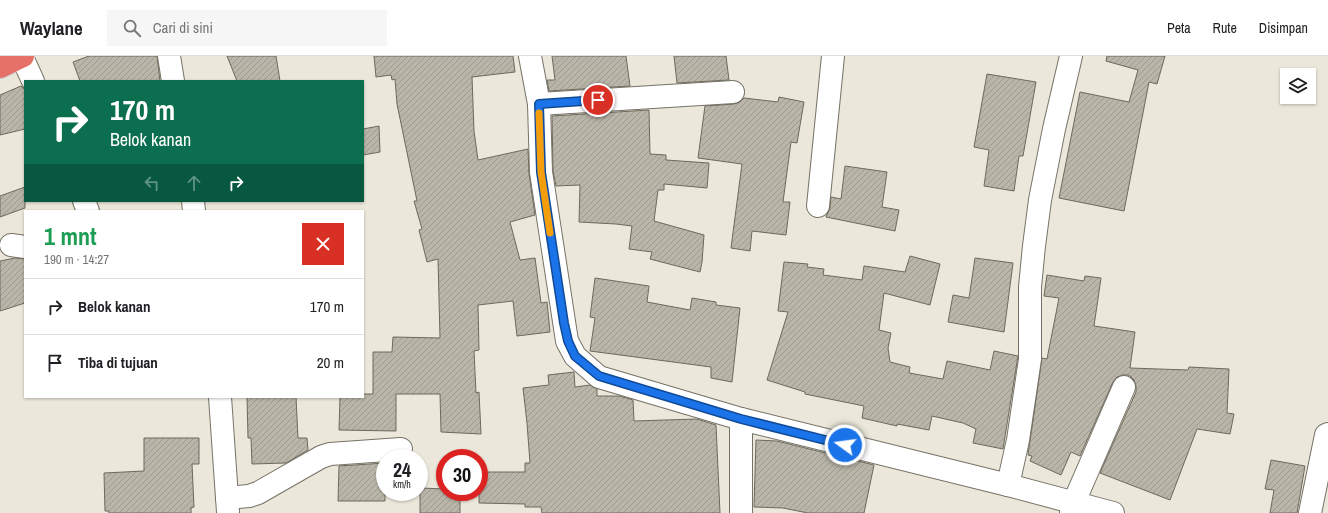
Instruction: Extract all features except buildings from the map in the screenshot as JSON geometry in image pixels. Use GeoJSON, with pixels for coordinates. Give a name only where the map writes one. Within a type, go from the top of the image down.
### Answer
{"type":"FeatureCollection","features":[{"type":"Feature","properties":{"kind":"highway"},"geometry":{"type":"LineString","coordinates":[[0,67],[23,56]]}},
{"type":"Feature","properties":{"kind":"street"},"geometry":{"type":"LineString","coordinates":[[23,56],[33,80]]}},
{"type":"Feature","properties":{"kind":"street"},"geometry":{"type":"LineString","coordinates":[[169,56],[173,80]]}},
{"type":"Feature","properties":{"kind":"street"},"geometry":{"type":"LineString","coordinates":[[530,56],[539,104],[541,172],[564,323],[568,341],[575,356],[599,376],[741,419],[1008,485],[1073,508],[1113,513]]}},
{"type":"Feature","properties":{"kind":"street"},"geometry":{"type":"LineString","coordinates":[[818,206],[833,56]]}},
{"type":"Feature","properties":{"kind":"street"},"geometry":{"type":"LineString","coordinates":[[1008,485],[1018,440],[1030,359],[1030,287],[1040,200],[1054,129],[1071,56]]}},
{"type":"Feature","properties":{"kind":"street"},"geometry":{"type":"LineString","coordinates":[[539,104],[733,92]]}},
{"type":"Feature","properties":{"kind":"street"},"geometry":{"type":"LineString","coordinates":[[1073,508],[1124,388]]}},
{"type":"Feature","properties":{"kind":"street"},"geometry":{"type":"LineString","coordinates":[[220,398],[228,506],[258,493],[321,457],[330,454],[376,451]]}},
{"type":"Feature","properties":{"kind":"street"},"geometry":{"type":"LineString","coordinates":[[741,419],[741,513]]}},
{"type":"Feature","properties":{"kind":"street"},"geometry":{"type":"LineString","coordinates":[[1310,513],[1326,435],[1328,434]]}},
{"type":"Feature","properties":{"kind":"slow traffic"},"geometry":{"type":"LineString","coordinates":[[539,113],[541,172],[550,233]]}},
{"type":"Feature","properties":{"kind":"route"},"geometry":{"type":"LineString","coordinates":[[598,100],[539,104],[541,172],[564,323],[568,341],[575,356],[599,376],[741,419],[845,445]]}}]}
